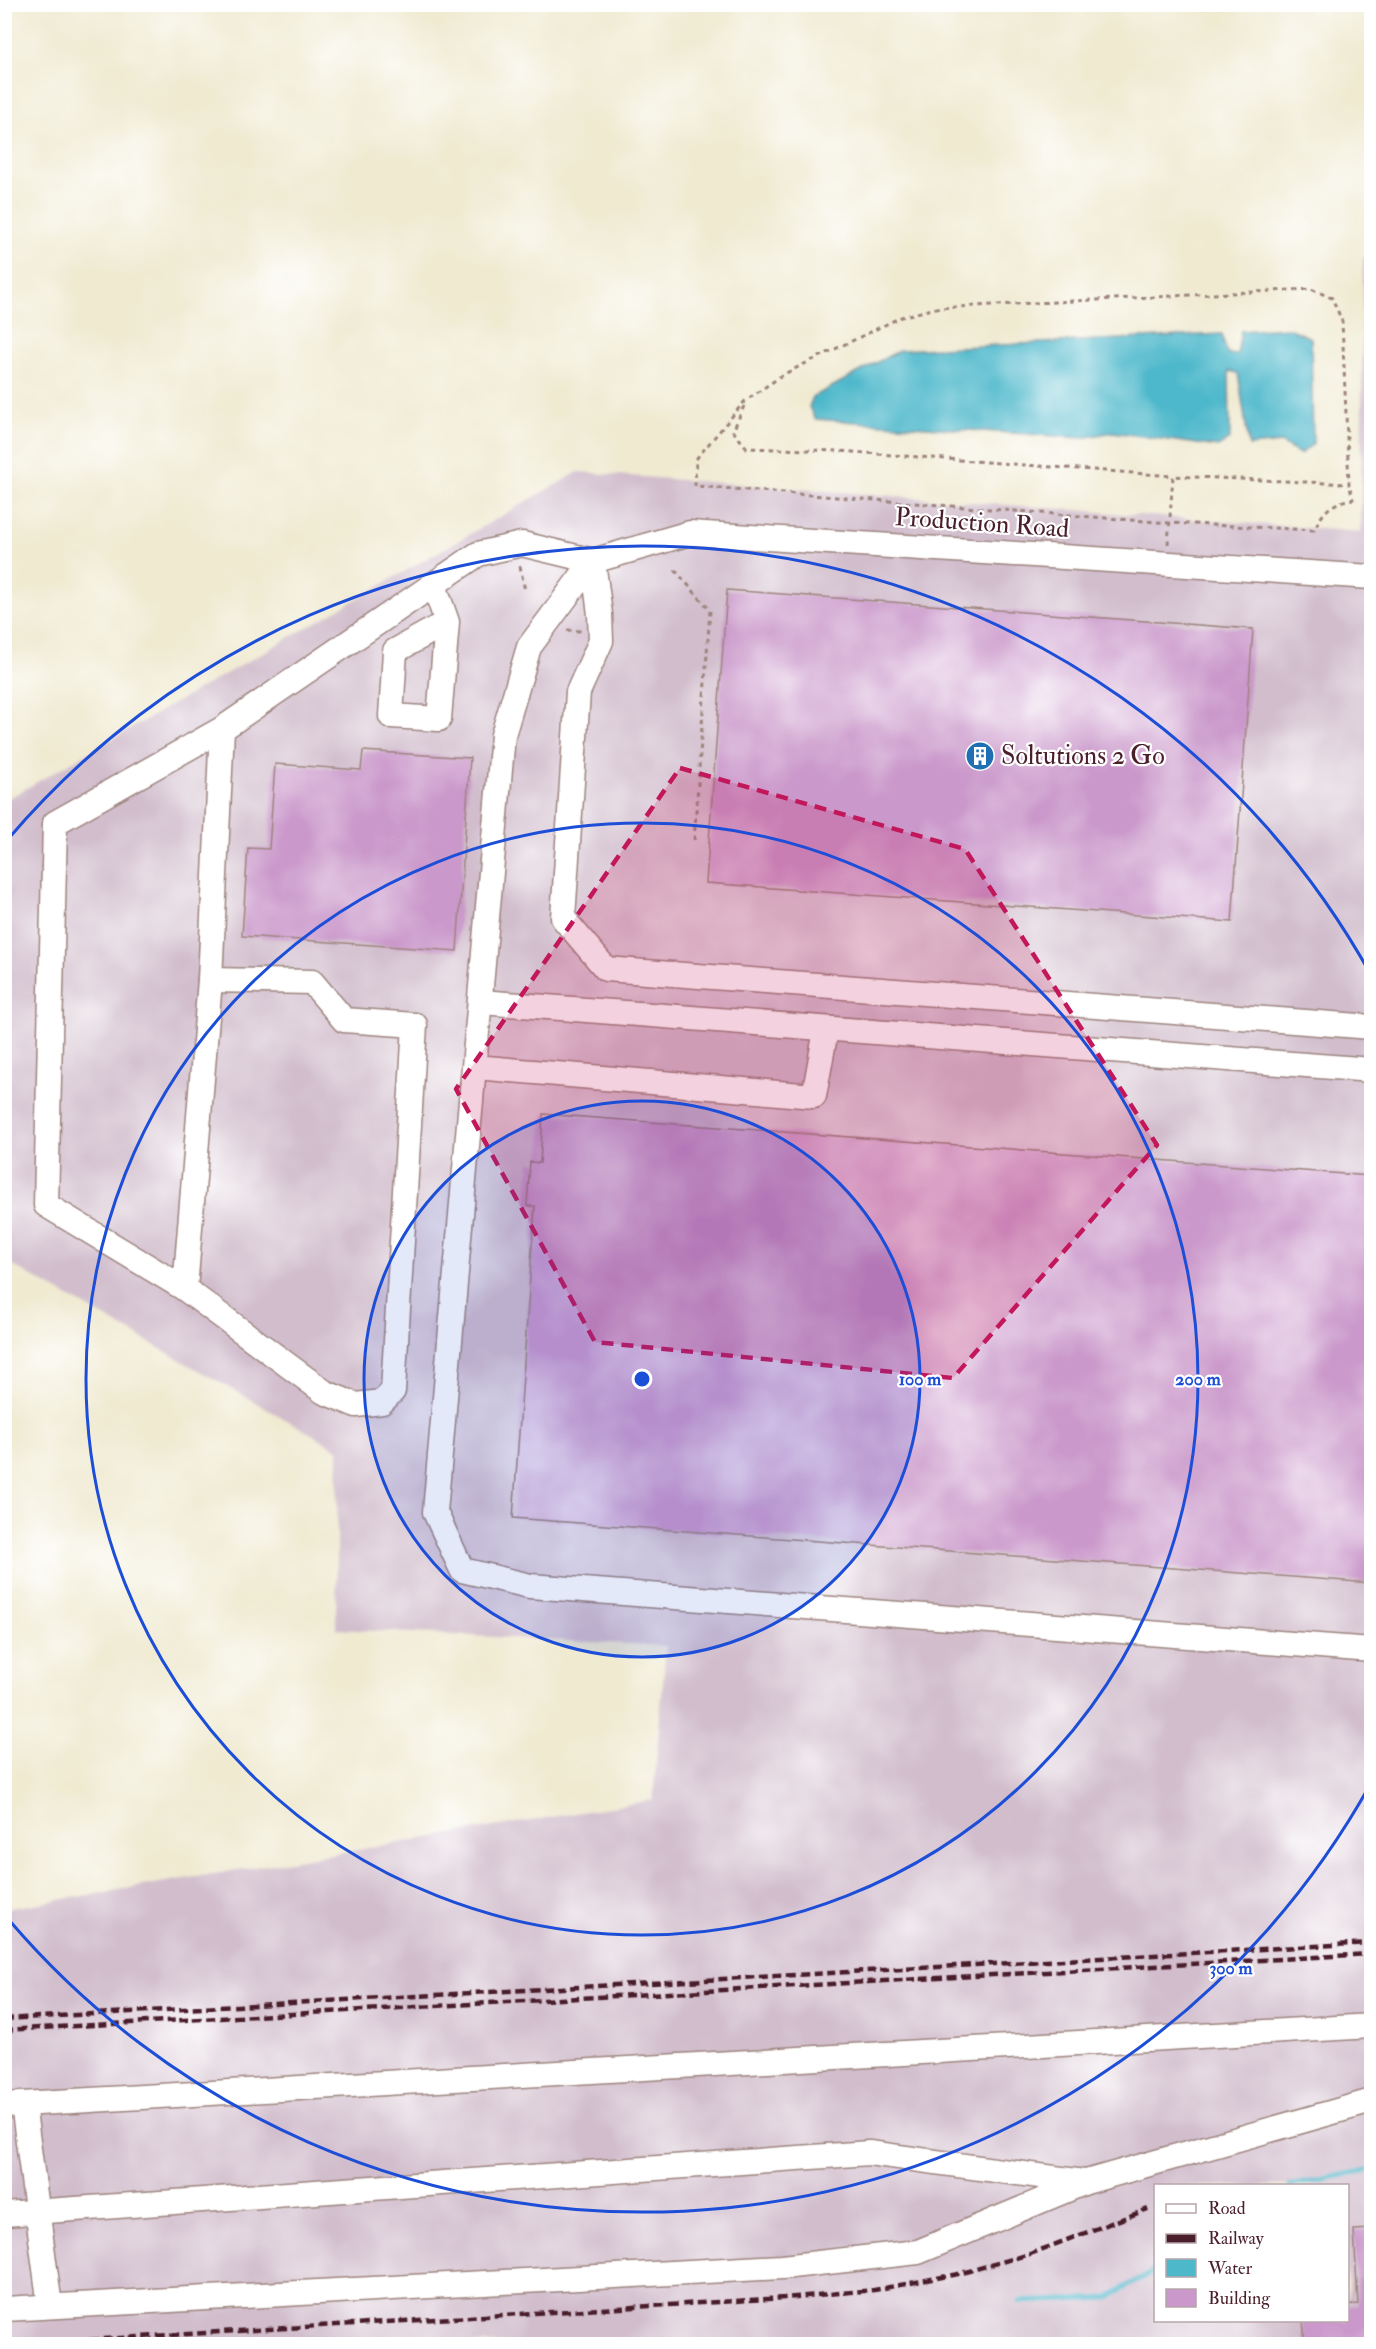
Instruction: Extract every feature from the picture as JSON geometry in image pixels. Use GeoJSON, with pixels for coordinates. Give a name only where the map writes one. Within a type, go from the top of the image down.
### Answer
{"type":"FeatureCollection","features":[{"type":"Feature","properties":{"kind":"street","name":"Production Road"},"geometry":{"type":"LineString","coordinates":[[592,561],[690,533],[1371,577]]}},
{"type":"Feature","properties":{"kind":"street"},"geometry":{"type":"LineString","coordinates":[[210,980],[312,982],[344,1020],[415,1025],[393,1391],[382,1402],[356,1405],[324,1392],[185,1289],[46,1205],[55,824],[222,729],[478,554],[522,544],[592,561]]}},
{"type":"Feature","properties":{"kind":"street"},"geometry":{"type":"LineString","coordinates":[[592,561],[529,647],[503,735],[435,1512],[462,1570],[530,1586],[1371,1650]]}},
{"type":"Feature","properties":{"kind":"street"},"geometry":{"type":"LineString","coordinates":[[592,561],[600,614],[601,641],[578,692],[563,918],[606,969],[1371,1027]]}},
{"type":"Feature","properties":{"kind":"street"},"geometry":{"type":"LineString","coordinates":[[434,585],[447,622]]}},
{"type":"Feature","properties":{"kind":"street"},"geometry":{"type":"LineString","coordinates":[[185,1289],[210,980],[222,729]]}},
{"type":"Feature","properties":{"kind":"street"},"geometry":{"type":"LineString","coordinates":[[481,1002],[1371,1070]]}},
{"type":"Feature","properties":{"kind":"street"},"geometry":{"type":"LineString","coordinates":[[475,1067],[814,1096],[826,1030]]}},
{"type":"Feature","properties":{"kind":"street"},"geometry":{"type":"LineString","coordinates":[[50,2306],[38,2212],[14,2104],[1371,2026]]}},
{"type":"Feature","properties":{"kind":"street"},"geometry":{"type":"LineString","coordinates":[[4,2309],[782,2267],[918,2252],[1086,2182],[1371,2101]]}},
{"type":"Feature","properties":{"kind":"street"},"geometry":{"type":"LineString","coordinates":[[4,2214],[869,2153],[1086,2182]]}},
{"type":"Feature","properties":{"kind":"path"},"geometry":{"type":"LineString","coordinates":[[1311,289],[1332,298],[1342,321],[1349,484],[1353,499],[1340,501],[1323,512],[1314,530],[1170,523],[695,486],[696,459],[745,401],[784,374],[901,316],[936,308],[1311,289]]}},
{"type":"Feature","properties":{"kind":"path"},"geometry":{"type":"LineString","coordinates":[[745,401],[733,430],[747,448],[839,451],[1173,476],[1349,484]]}},
{"type":"Feature","properties":{"kind":"path"},"geometry":{"type":"LineString","coordinates":[[1166,564],[1173,476]]}},
{"type":"Feature","properties":{"kind":"path"},"geometry":{"type":"LineString","coordinates":[[519,563],[525,591]]}},
{"type":"Feature","properties":{"kind":"path"},"geometry":{"type":"LineString","coordinates":[[675,570],[710,610],[694,841]]}},
{"type":"Feature","properties":{"kind":"path"},"geometry":{"type":"LineString","coordinates":[[563,628],[571,632],[589,630]]}},
{"type":"Feature","properties":{"kind":"highlighted area"},"geometry":{"type":"Polygon","coordinates":[[[680,768],[965,849],[1157,1145],[953,1378],[595,1342],[456,1089],[680,768]]]}},
{"type":"Feature","properties":{"kind":"shaded area"},"geometry":{"type":"Polygon","coordinates":[[[1363,258],[1371,258],[1371,2344],[5,2344],[5,1909],[653,1800],[666,1646],[336,1629],[338,1449],[5,1261],[4,925],[10,917],[5,886],[4,801],[578,472],[1361,532],[1363,258]]]}},
{"type":"Feature","properties":{"kind":"water"},"geometry":{"type":"Polygon","coordinates":[[[1288,328],[1311,338],[1313,444],[1300,454],[1281,443],[1249,446],[1238,373],[1229,371],[1230,439],[1218,447],[1113,432],[1082,438],[815,419],[809,407],[813,397],[900,350],[1222,334],[1227,354],[1237,355],[1241,331],[1288,328]]]}},
{"type":"Feature","properties":{"kind":"building","name":"Soltutions 2 Go"},"geometry":{"type":"Polygon","coordinates":[[[727,590],[1253,629],[1232,922],[706,883],[727,590]]]}},
{"type":"Feature","properties":{"kind":"building"},"geometry":{"type":"Polygon","coordinates":[[[363,751],[470,758],[457,951],[242,936],[248,848],[269,849],[275,764],[361,770],[363,751]]]}},
{"type":"Feature","properties":{"kind":"building"},"geometry":{"type":"Polygon","coordinates":[[[543,1114],[1371,1176],[1371,1583],[513,1518],[535,1206],[527,1206],[530,1162],[540,1163],[543,1114]]]}},
{"type":"Feature","properties":{"kind":"building"},"geometry":{"type":"Polygon","coordinates":[[[1371,2229],[1371,2344],[1305,2344],[1303,2322],[1349,2322],[1349,2305],[1358,2304],[1354,2230],[1371,2229]]]}},
{"type":"Feature","properties":{"kind":"waterway"},"geometry":{"type":"LineString","coordinates":[[1300,2184],[1372,2169]]}},
{"type":"Feature","properties":{"kind":"waterway"},"geometry":{"type":"LineString","coordinates":[[1020,2302],[1107,2298],[1154,2271]]}},
{"type":"Feature","properties":{"kind":"railway"},"geometry":{"type":"LineString","coordinates":[[4,2019],[1372,1943]]}},
{"type":"Feature","properties":{"kind":"railway"},"geometry":{"type":"LineString","coordinates":[[4,2030],[1372,1954]]}},
{"type":"Feature","properties":{"kind":"railway"},"geometry":{"type":"LineString","coordinates":[[22,2344],[784,2298],[874,2290],[958,2274],[1030,2254],[1148,2209]]}},
{"type":"Feature","properties":{"kind":"place","name":"Soltutions 2 Go"},"geometry":{"type":"Point","coordinates":[980,756]}}]}
